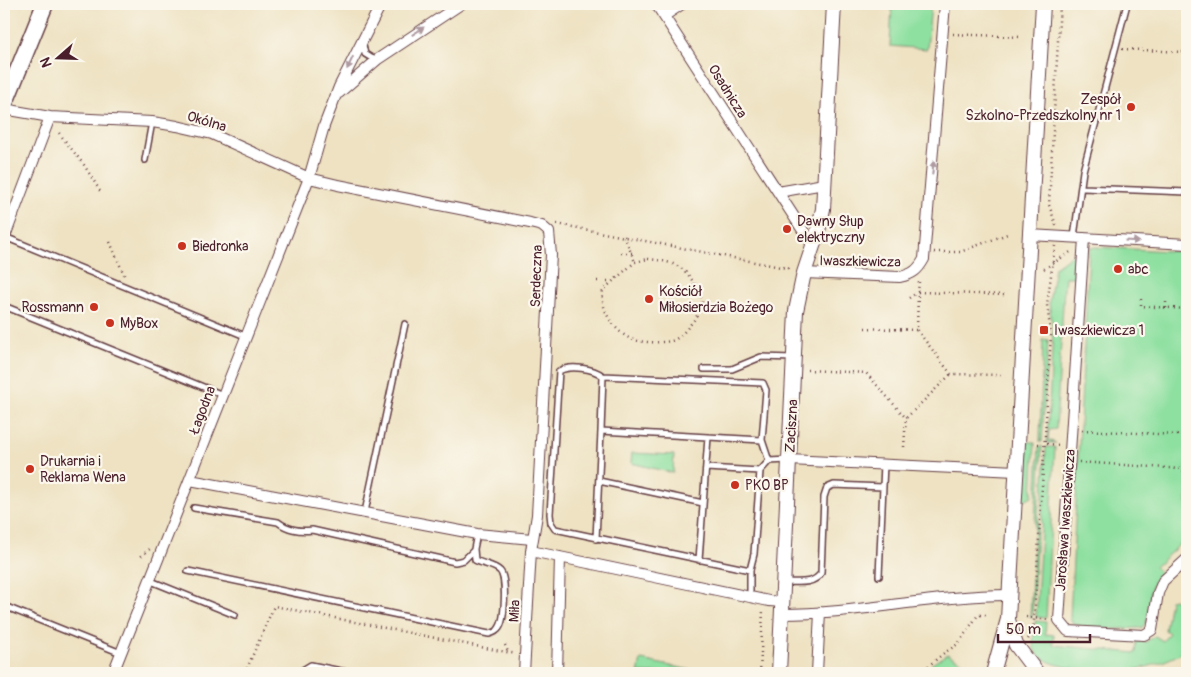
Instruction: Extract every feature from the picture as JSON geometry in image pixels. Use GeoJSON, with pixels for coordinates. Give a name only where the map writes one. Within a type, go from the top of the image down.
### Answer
{"type":"FeatureCollection","features":[{"type":"Feature","properties":{"kind":"main road"},"geometry":{"type":"LineString","coordinates":[[4,105],[45,4]]}},
{"type":"Feature","properties":{"kind":"street"},"geometry":{"type":"LineString","coordinates":[[309,178],[336,95],[364,34],[381,4]]}},
{"type":"Feature","properties":{"kind":"street"},"geometry":{"type":"LineString","coordinates":[[336,95],[378,59],[461,4]]}},
{"type":"Feature","properties":{"kind":"street","name":"Osadnicza"},"geometry":{"type":"LineString","coordinates":[[656,4],[778,192]]}},
{"type":"Feature","properties":{"kind":"street"},"geometry":{"type":"LineString","coordinates":[[664,16],[682,4]]}},
{"type":"Feature","properties":{"kind":"street","name":"Zaciszna"},"geometry":{"type":"LineString","coordinates":[[779,673],[796,311],[800,272],[813,246],[821,221],[834,4]]}},
{"type":"Feature","properties":{"kind":"street","name":"Iwaszkiewicza"},"geometry":{"type":"LineString","coordinates":[[800,272],[900,277],[912,274],[919,268],[924,259],[945,4]]}},
{"type":"Feature","properties":{"kind":"street"},"geometry":{"type":"LineString","coordinates":[[993,673],[1008,619],[1043,4]]}},
{"type":"Feature","properties":{"kind":"street","name":"Okólna"},"geometry":{"type":"LineString","coordinates":[[4,109],[50,117],[152,122],[212,134],[309,178]]}},
{"type":"Feature","properties":{"kind":"street"},"geometry":{"type":"LineString","coordinates":[[4,238],[50,117]]}},
{"type":"Feature","properties":{"kind":"street","name":"Łagodna"},"geometry":{"type":"LineString","coordinates":[[113,673],[309,178]]}},
{"type":"Feature","properties":{"kind":"street","name":"Serdeczna"},"geometry":{"type":"LineString","coordinates":[[309,178],[530,223],[542,226],[549,232],[551,250],[538,496],[535,528],[530,551]]}},
{"type":"Feature","properties":{"kind":"street"},"geometry":{"type":"LineString","coordinates":[[813,246],[778,192],[824,184]]}},
{"type":"Feature","properties":{"kind":"street"},"geometry":{"type":"LineString","coordinates":[[1030,235],[1187,244]]}},
{"type":"Feature","properties":{"kind":"street","name":"Jarosława Iwaszkiewicza"},"geometry":{"type":"LineString","coordinates":[[1059,620],[1069,462],[1079,237]]}},
{"type":"Feature","properties":{"kind":"street"},"geometry":{"type":"LineString","coordinates":[[789,460],[1016,471]]}},
{"type":"Feature","properties":{"kind":"street"},"geometry":{"type":"LineString","coordinates":[[190,480],[476,534],[532,539]]}},
{"type":"Feature","properties":{"kind":"street"},"geometry":{"type":"LineString","coordinates":[[530,551],[750,596],[783,608],[820,612],[976,595],[1008,595]]}},
{"type":"Feature","properties":{"kind":"street","name":"Miła"},"geometry":{"type":"LineString","coordinates":[[524,673],[530,551]]}},
{"type":"Feature","properties":{"kind":"street"},"geometry":{"type":"LineString","coordinates":[[557,673],[560,557]]}},
{"type":"Feature","properties":{"kind":"street"},"geometry":{"type":"LineString","coordinates":[[1059,620],[1068,631],[1144,635],[1152,630],[1158,592],[1163,581],[1187,560]]}},
{"type":"Feature","properties":{"kind":"street"},"geometry":{"type":"LineString","coordinates":[[817,673],[820,612]]}},
{"type":"Feature","properties":{"kind":"street"},"geometry":{"type":"LineString","coordinates":[[1008,619],[1016,645],[1037,673]]}},
{"type":"Feature","properties":{"kind":"lane"},"geometry":{"type":"LineString","coordinates":[[1079,237],[1083,171],[1128,4]]}},
{"type":"Feature","properties":{"kind":"lane"},"geometry":{"type":"LineString","coordinates":[[364,34],[365,54],[373,59],[378,59]]}},
{"type":"Feature","properties":{"kind":"lane"},"geometry":{"type":"LineString","coordinates":[[145,160],[152,122]]}},
{"type":"Feature","properties":{"kind":"lane"},"geometry":{"type":"LineString","coordinates":[[1083,188],[1187,192]]}},
{"type":"Feature","properties":{"kind":"lane"},"geometry":{"type":"LineString","coordinates":[[4,238],[246,336]]}},
{"type":"Feature","properties":{"kind":"lane"},"geometry":{"type":"LineString","coordinates":[[4,306],[223,395]]}},
{"type":"Feature","properties":{"kind":"lane"},"geometry":{"type":"LineString","coordinates":[[365,513],[405,324]]}},
{"type":"Feature","properties":{"kind":"lane"},"geometry":{"type":"LineString","coordinates":[[704,369],[732,369],[761,358],[794,358]]}},
{"type":"Feature","properties":{"kind":"lane"},"geometry":{"type":"LineString","coordinates":[[750,570],[555,529],[551,523],[550,514],[560,371],[563,369],[589,369],[603,376],[763,384],[766,390],[762,440],[769,461]]}},
{"type":"Feature","properties":{"kind":"lane"},"geometry":{"type":"LineString","coordinates":[[596,539],[603,376]]}},
{"type":"Feature","properties":{"kind":"lane"},"geometry":{"type":"LineString","coordinates":[[601,431],[762,440]]}},
{"type":"Feature","properties":{"kind":"lane"},"geometry":{"type":"LineString","coordinates":[[699,560],[708,437]]}},
{"type":"Feature","properties":{"kind":"lane"},"geometry":{"type":"LineString","coordinates":[[750,596],[750,570],[754,554],[760,471],[769,461],[789,460]]}},
{"type":"Feature","properties":{"kind":"lane"},"geometry":{"type":"LineString","coordinates":[[879,576],[884,464]]}},
{"type":"Feature","properties":{"kind":"lane"},"geometry":{"type":"LineString","coordinates":[[706,468],[760,471]]}},
{"type":"Feature","properties":{"kind":"lane"},"geometry":{"type":"LineString","coordinates":[[599,481],[704,503]]}},
{"type":"Feature","properties":{"kind":"lane"},"geometry":{"type":"LineString","coordinates":[[784,582],[810,581],[820,576],[824,494],[827,488],[834,485],[883,487]]}},
{"type":"Feature","properties":{"kind":"lane"},"geometry":{"type":"LineString","coordinates":[[194,508],[278,522],[286,528],[312,530],[455,562],[464,560],[474,549]]}},
{"type":"Feature","properties":{"kind":"lane"},"geometry":{"type":"LineString","coordinates":[[188,571],[489,634],[495,632],[501,625],[504,590],[503,577],[498,569],[476,560],[474,549],[476,534]]}},
{"type":"Feature","properties":{"kind":"lane"},"geometry":{"type":"LineString","coordinates":[[151,581],[235,615]]}},
{"type":"Feature","properties":{"kind":"lane"},"geometry":{"type":"LineString","coordinates":[[4,606],[122,653]]}},
{"type":"Feature","properties":{"kind":"lane"},"geometry":{"type":"LineString","coordinates":[[298,673],[311,665],[352,673]]}},
{"type":"Feature","properties":{"kind":"path"},"geometry":{"type":"LineString","coordinates":[[1056,229],[1056,220],[1049,205],[1060,4]]}},
{"type":"Feature","properties":{"kind":"path"},"geometry":{"type":"LineString","coordinates":[[944,34],[1021,37]]}},
{"type":"Feature","properties":{"kind":"path"},"geometry":{"type":"LineString","coordinates":[[1115,49],[1183,52]]}},
{"type":"Feature","properties":{"kind":"path"},"geometry":{"type":"LineString","coordinates":[[59,133],[84,165],[100,191]]}},
{"type":"Feature","properties":{"kind":"path"},"geometry":{"type":"LineString","coordinates":[[558,224],[777,265],[800,272]]}},
{"type":"Feature","properties":{"kind":"path"},"geometry":{"type":"LineString","coordinates":[[925,252],[960,252],[1010,233]]}},
{"type":"Feature","properties":{"kind":"path"},"geometry":{"type":"LineString","coordinates":[[624,235],[636,262]]}},
{"type":"Feature","properties":{"kind":"path"},"geometry":{"type":"LineString","coordinates":[[110,242],[129,288]]}},
{"type":"Feature","properties":{"kind":"path"},"geometry":{"type":"LineString","coordinates":[[1024,643],[1033,632],[1034,620],[1051,335],[1047,305],[1055,262],[1055,242]]}},
{"type":"Feature","properties":{"kind":"path"},"geometry":{"type":"LineString","coordinates":[[621,253],[632,253]]}},
{"type":"Feature","properties":{"kind":"path"},"geometry":{"type":"LineString","coordinates":[[648,259],[674,263],[683,268],[698,291],[702,305],[697,316],[679,337],[671,341],[633,340],[624,335],[602,305],[603,290],[614,282],[636,262],[648,259]]}},
{"type":"Feature","properties":{"kind":"path"},"geometry":{"type":"LineString","coordinates":[[1044,269],[1055,262]]}},
{"type":"Feature","properties":{"kind":"path"},"geometry":{"type":"LineString","coordinates":[[597,281],[614,282]]}},
{"type":"Feature","properties":{"kind":"path"},"geometry":{"type":"LineString","coordinates":[[909,298],[918,292],[1006,295]]}},
{"type":"Feature","properties":{"kind":"path"},"geometry":{"type":"LineString","coordinates":[[918,292],[917,330],[950,374]]}},
{"type":"Feature","properties":{"kind":"path"},"geometry":{"type":"LineString","coordinates":[[1141,299],[1140,306],[1187,309]]}},
{"type":"Feature","properties":{"kind":"path"},"geometry":{"type":"LineString","coordinates":[[1166,301],[1166,308]]}},
{"type":"Feature","properties":{"kind":"path"},"geometry":{"type":"LineString","coordinates":[[864,328],[917,330]]}},
{"type":"Feature","properties":{"kind":"path"},"geometry":{"type":"LineString","coordinates":[[807,370],[866,373],[906,418]]}},
{"type":"Feature","properties":{"kind":"path"},"geometry":{"type":"LineString","coordinates":[[904,447],[906,418],[950,374],[1001,375]]}},
{"type":"Feature","properties":{"kind":"path"},"geometry":{"type":"LineString","coordinates":[[1080,430],[1177,435],[1187,432]]}},
{"type":"Feature","properties":{"kind":"path"},"geometry":{"type":"LineString","coordinates":[[1069,462],[1109,462],[1182,469],[1187,474]]}},
{"type":"Feature","properties":{"kind":"path"},"geometry":{"type":"LineString","coordinates":[[760,673],[763,600]]}},
{"type":"Feature","properties":{"kind":"path"},"geometry":{"type":"LineString","coordinates":[[245,673],[274,606],[518,654]]}},
{"type":"Feature","properties":{"kind":"path"},"geometry":{"type":"LineString","coordinates":[[920,673],[958,644],[978,615],[987,615]]}},
{"type":"Feature","properties":{"kind":"path"},"geometry":{"type":"LineString","coordinates":[[1026,617],[1034,620],[1059,620]]}},
{"type":"Feature","properties":{"kind":"path"},"geometry":{"type":"LineString","coordinates":[[504,645],[508,652]]}},
{"type":"Feature","properties":{"kind":"green space"},"geometry":{"type":"Polygon","coordinates":[[[892,4],[931,4],[927,49],[890,46],[892,4]]]}},
{"type":"Feature","properties":{"kind":"green space"},"geometry":{"type":"Polygon","coordinates":[[[1091,248],[1187,252],[1187,538],[1155,567],[1160,573],[1152,587],[1147,618],[1141,628],[1090,628],[1073,623],[1070,618],[1089,252],[1091,248]]]}},
{"type":"Feature","properties":{"kind":"green space"},"geometry":{"type":"Polygon","coordinates":[[[1073,254],[1076,254],[1075,277],[1065,277],[1056,429],[1049,430],[1048,440],[1056,443],[1047,443],[1053,331],[1049,302],[1055,267],[1073,254]]]}},
{"type":"Feature","properties":{"kind":"green space"},"geometry":{"type":"Polygon","coordinates":[[[1043,339],[1048,340],[1042,442],[1040,442],[1043,339]]]}},
{"type":"Feature","properties":{"kind":"green space"},"geometry":{"type":"Polygon","coordinates":[[[1026,442],[1035,442],[1032,496],[1023,501],[1026,442]]]}},
{"type":"Feature","properties":{"kind":"green space"},"geometry":{"type":"Polygon","coordinates":[[[1042,446],[1032,617],[1030,617],[1039,447],[1042,446]]]}},
{"type":"Feature","properties":{"kind":"green space"},"geometry":{"type":"Polygon","coordinates":[[[1046,447],[1055,447],[1046,618],[1036,617],[1046,447]]]}},
{"type":"Feature","properties":{"kind":"green space"},"geometry":{"type":"Polygon","coordinates":[[[632,453],[674,455],[673,473],[631,463],[632,453]]]}},
{"type":"Feature","properties":{"kind":"green space"},"geometry":{"type":"Polygon","coordinates":[[[1175,599],[1187,613],[1187,650],[1155,665],[1122,671],[1089,671],[1049,662],[1035,651],[1033,638],[1036,621],[1046,622],[1045,634],[1054,635],[1053,645],[1136,653],[1137,641],[1146,642],[1155,636],[1163,641],[1169,633],[1165,630],[1170,600],[1175,599]]]}},
{"type":"Feature","properties":{"kind":"green space"},"geometry":{"type":"Polygon","coordinates":[[[947,654],[963,662],[961,673],[923,673],[932,664],[947,654]]]}},
{"type":"Feature","properties":{"kind":"green space"},"geometry":{"type":"Polygon","coordinates":[[[641,660],[706,673],[638,673],[641,660]]]}},
{"type":"Feature","properties":{"kind":"place","name":"Zespół Szkolno-Przedszkolny nr 1"},"geometry":{"type":"Point","coordinates":[1131,107]}},
{"type":"Feature","properties":{"kind":"place","name":"Dawny Słup elektryczny"},"geometry":{"type":"Point","coordinates":[787,229]}},
{"type":"Feature","properties":{"kind":"place","name":"Biedronka"},"geometry":{"type":"Point","coordinates":[182,246]}},
{"type":"Feature","properties":{"kind":"place","name":"abc"},"geometry":{"type":"Point","coordinates":[1118,269]}},
{"type":"Feature","properties":{"kind":"place","name":"Kościół Miłosierdzia Bożego"},"geometry":{"type":"Point","coordinates":[649,299]}},
{"type":"Feature","properties":{"kind":"place","name":"Rossmann"},"geometry":{"type":"Point","coordinates":[94,307]}},
{"type":"Feature","properties":{"kind":"place","name":"MyBox"},"geometry":{"type":"Point","coordinates":[110,323]}},
{"type":"Feature","properties":{"kind":"place","name":"Iwaszkiewicza 1"},"geometry":{"type":"Point","coordinates":[1044,330]}},
{"type":"Feature","properties":{"kind":"place","name":"Drukarnia i Reklama Wena"},"geometry":{"type":"Point","coordinates":[30,469]}},
{"type":"Feature","properties":{"kind":"place","name":"PKO BP"},"geometry":{"type":"Point","coordinates":[735,485]}}]}
